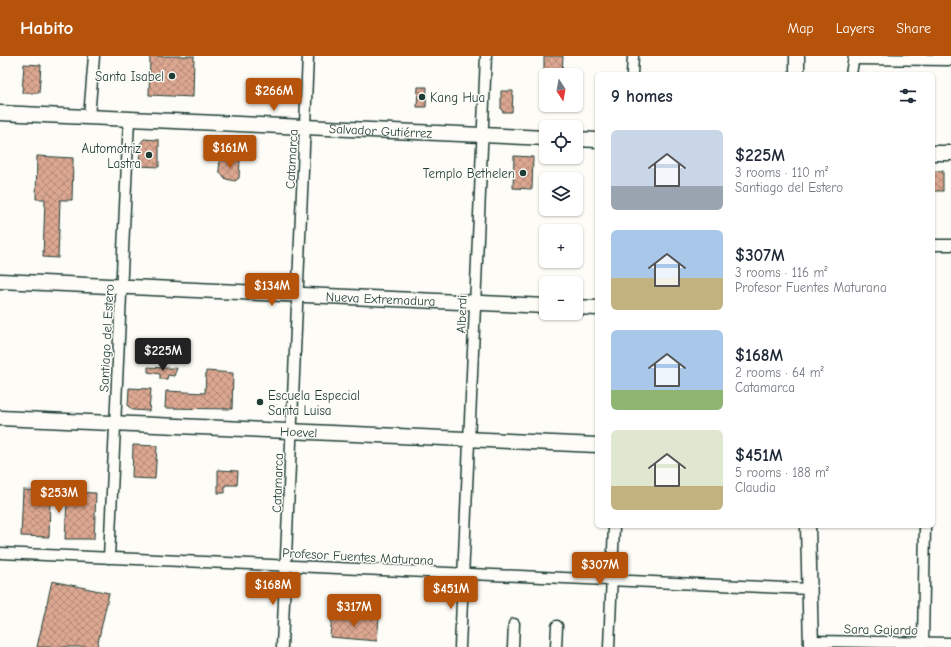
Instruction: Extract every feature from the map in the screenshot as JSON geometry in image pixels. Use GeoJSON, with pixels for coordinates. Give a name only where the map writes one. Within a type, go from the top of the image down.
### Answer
{"type":"FeatureCollection","features":[{"type":"Feature","properties":{"kind":"street"},"geometry":{"type":"LineString","coordinates":[[89,117],[94,56]]}},
{"type":"Feature","properties":{"kind":"street","name":"Catamarca"},"geometry":{"type":"LineString","coordinates":[[282,647],[308,56]]}},
{"type":"Feature","properties":{"kind":"street","name":"Alberdi"},"geometry":{"type":"LineString","coordinates":[[460,647],[486,56]]}},
{"type":"Feature","properties":{"kind":"street"},"geometry":{"type":"LineString","coordinates":[[632,72],[633,56]]}},
{"type":"Feature","properties":{"kind":"street"},"geometry":{"type":"LineString","coordinates":[[797,56],[797,72]]}},
{"type":"Feature","properties":{"kind":"street"},"geometry":{"type":"LineString","coordinates":[[851,72],[854,58],[931,58],[951,60]]}},
{"type":"Feature","properties":{"kind":"street","name":"Salvador Gutiérrez"},"geometry":{"type":"LineString","coordinates":[[0,113],[539,138]]}},
{"type":"Feature","properties":{"kind":"street","name":"Santiago del Estero"},"geometry":{"type":"LineString","coordinates":[[109,558],[128,119]]}},
{"type":"Feature","properties":{"kind":"street"},"geometry":{"type":"LineString","coordinates":[[583,139],[595,140]]}},
{"type":"Feature","properties":{"kind":"street"},"geometry":{"type":"LineString","coordinates":[[935,153],[951,153]]}},
{"type":"Feature","properties":{"kind":"street"},"geometry":{"type":"LineString","coordinates":[[935,244],[951,245]]}},
{"type":"Feature","properties":{"kind":"street","name":"Nueva Extremadura"},"geometry":{"type":"LineString","coordinates":[[0,281],[539,306]]}},
{"type":"Feature","properties":{"kind":"street"},"geometry":{"type":"LineString","coordinates":[[583,307],[595,308]]}},
{"type":"Feature","properties":{"kind":"street","name":"Hoevel"},"geometry":{"type":"LineString","coordinates":[[0,418],[595,445]]}},
{"type":"Feature","properties":{"kind":"street"},"geometry":{"type":"LineString","coordinates":[[609,647],[614,528]]}},
{"type":"Feature","properties":{"kind":"street"},"geometry":{"type":"LineString","coordinates":[[808,528],[811,644]]}},
{"type":"Feature","properties":{"kind":"street"},"geometry":{"type":"LineString","coordinates":[[924,642],[925,528]]}},
{"type":"Feature","properties":{"kind":"street","name":"Profesor Fuentes Maturana"},"geometry":{"type":"LineString","coordinates":[[0,553],[810,589]]}},
{"type":"Feature","properties":{"kind":"street"},"geometry":{"type":"LineString","coordinates":[[513,647],[514,624]]}},
{"type":"Feature","properties":{"kind":"street"},"geometry":{"type":"LineString","coordinates":[[556,647],[557,626]]}},
{"type":"Feature","properties":{"kind":"street","name":"Sara Gajardo"},"geometry":{"type":"LineString","coordinates":[[811,644],[907,645],[924,642],[951,642]]}},
{"type":"Feature","properties":{"kind":"building","name":"Santa Isabel"},"geometry":{"type":"Polygon","coordinates":[[[150,56],[194,56],[193,97],[149,95],[150,56]]]}},
{"type":"Feature","properties":{"kind":"building"},"geometry":{"type":"Polygon","coordinates":[[[544,56],[563,56],[562,68],[544,68],[544,56]]]}},
{"type":"Feature","properties":{"kind":"building"},"geometry":{"type":"Polygon","coordinates":[[[24,64],[41,65],[39,93],[22,93],[24,64]]]}},
{"type":"Feature","properties":{"kind":"building","name":"Kang Hua"},"geometry":{"type":"Polygon","coordinates":[[[418,87],[427,87],[426,107],[417,107],[418,87]]]}},
{"type":"Feature","properties":{"kind":"building"},"geometry":{"type":"Polygon","coordinates":[[[501,91],[513,91],[512,112],[503,112],[501,109],[501,91]]]}},
{"type":"Feature","properties":{"kind":"building","name":"Automotriz Lastra"},"geometry":{"type":"Polygon","coordinates":[[[144,139],[159,140],[159,167],[139,166],[140,144],[144,139]]]}},
{"type":"Feature","properties":{"kind":"building"},"geometry":{"type":"Polygon","coordinates":[[[37,156],[73,158],[72,200],[60,200],[58,258],[43,257],[45,199],[36,199],[37,156]]]}},
{"type":"Feature","properties":{"kind":"building","name":"Templo Bethelen"},"geometry":{"type":"Polygon","coordinates":[[[514,156],[533,157],[532,189],[513,188],[514,156]]]}},
{"type":"Feature","properties":{"kind":"building"},"geometry":{"type":"Polygon","coordinates":[[[220,158],[240,160],[239,178],[235,181],[226,179],[219,171],[220,158]]]}},
{"type":"Feature","properties":{"kind":"building"},"geometry":{"type":"Polygon","coordinates":[[[935,171],[943,171],[943,191],[935,191],[935,171]]]}},
{"type":"Feature","properties":{"kind":"building"},"geometry":{"type":"Polygon","coordinates":[[[148,367],[177,368],[174,376],[168,375],[167,379],[160,379],[160,374],[148,372],[148,367]]]}},
{"type":"Feature","properties":{"kind":"building"},"geometry":{"type":"Polygon","coordinates":[[[206,371],[233,373],[232,409],[165,408],[166,391],[205,393],[206,371]]]}},
{"type":"Feature","properties":{"kind":"building"},"geometry":{"type":"Polygon","coordinates":[[[129,388],[151,389],[149,411],[133,410],[128,406],[129,388]]]}},
{"type":"Feature","properties":{"kind":"building"},"geometry":{"type":"Polygon","coordinates":[[[133,445],[157,446],[155,479],[132,478],[133,445]]]}},
{"type":"Feature","properties":{"kind":"building"},"geometry":{"type":"Polygon","coordinates":[[[218,470],[238,471],[237,485],[225,485],[225,493],[218,493],[218,470]]]}},
{"type":"Feature","properties":{"kind":"building"},"geometry":{"type":"Polygon","coordinates":[[[23,490],[96,493],[94,539],[65,539],[67,501],[50,501],[49,537],[21,536],[23,490]]]}},
{"type":"Feature","properties":{"kind":"building"},"geometry":{"type":"Polygon","coordinates":[[[52,581],[109,593],[97,647],[37,647],[52,581]]]}},
{"type":"Feature","properties":{"kind":"building"},"geometry":{"type":"Polygon","coordinates":[[[332,614],[379,618],[377,641],[330,637],[332,614]]]}},
{"type":"Feature","properties":{"kind":"place","name":"Santa Isabel"},"geometry":{"type":"Point","coordinates":[172,76]}},
{"type":"Feature","properties":{"kind":"place","name":"Kang Hua"},"geometry":{"type":"Point","coordinates":[422,97]}},
{"type":"Feature","properties":{"kind":"place","name":"Automotriz Lastra"},"geometry":{"type":"Point","coordinates":[149,155]}},
{"type":"Feature","properties":{"kind":"place","name":"Templo Bethelen"},"geometry":{"type":"Point","coordinates":[523,173]}},
{"type":"Feature","properties":{"kind":"place","name":"Escuela Especial Santa Luisa"},"geometry":{"type":"Point","coordinates":[260,402]}}]}
